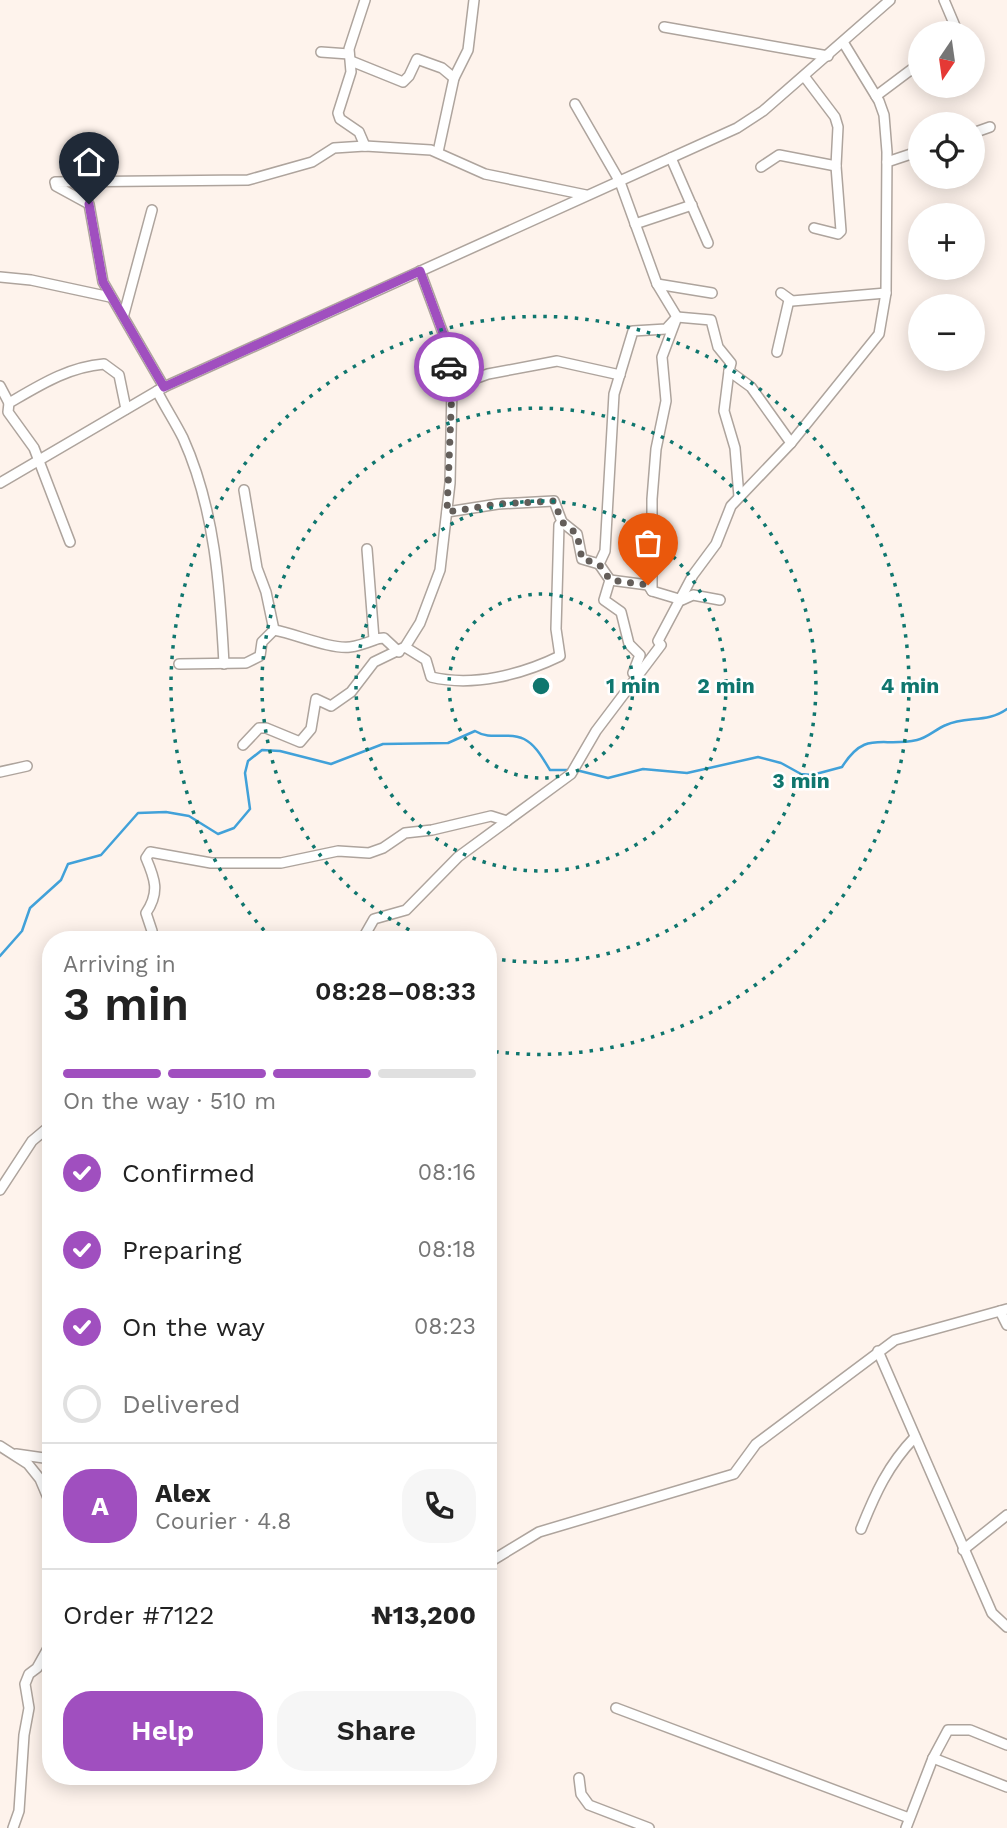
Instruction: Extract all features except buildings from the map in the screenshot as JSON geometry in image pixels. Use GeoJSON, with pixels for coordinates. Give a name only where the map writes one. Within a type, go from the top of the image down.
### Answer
{"type":"FeatureCollection","features":[{"type":"Feature","properties":{"kind":"street"},"geometry":{"type":"LineString","coordinates":[[365,0],[350,57],[351,72],[338,113],[340,119],[359,132],[365,146]]}},
{"type":"Feature","properties":{"kind":"street"},"geometry":{"type":"LineString","coordinates":[[438,152],[454,78],[468,50],[474,0]]}},
{"type":"Feature","properties":{"kind":"street"},"geometry":{"type":"LineString","coordinates":[[0,483],[161,389],[751,120],[890,0]]}},
{"type":"Feature","properties":{"kind":"street"},"geometry":{"type":"LineString","coordinates":[[944,0],[953,21]]}},
{"type":"Feature","properties":{"kind":"street"},"geometry":{"type":"LineString","coordinates":[[664,27],[828,55]]}},
{"type":"Feature","properties":{"kind":"street"},"geometry":{"type":"LineString","coordinates":[[367,931],[374,919],[406,910],[458,856],[571,774],[596,731],[661,645],[658,641],[693,575],[716,544],[730,506],[791,443],[879,334],[886,293],[887,162],[884,115],[876,96],[843,42]]}},
{"type":"Feature","properties":{"kind":"street"},"geometry":{"type":"LineString","coordinates":[[321,52],[350,57],[403,82],[410,76],[417,58],[442,68],[454,78]]}},
{"type":"Feature","properties":{"kind":"street"},"geometry":{"type":"LineString","coordinates":[[876,96],[908,71]]}},
{"type":"Feature","properties":{"kind":"street"},"geometry":{"type":"LineString","coordinates":[[804,76],[835,117],[838,127],[836,166],[841,231],[838,234],[814,228]]}},
{"type":"Feature","properties":{"kind":"street"},"geometry":{"type":"LineString","coordinates":[[575,104],[620,181],[657,284],[677,317]]}},
{"type":"Feature","properties":{"kind":"street"},"geometry":{"type":"LineString","coordinates":[[985,128],[989,127]]}},
{"type":"Feature","properties":{"kind":"street"},"geometry":{"type":"LineString","coordinates":[[224,664],[219,569],[205,506],[183,439],[124,314],[110,298],[103,282],[89,204],[56,186],[55,181],[248,180],[312,162],[334,148],[365,146],[438,152],[485,174],[587,195]]}},
{"type":"Feature","properties":{"kind":"street"},"geometry":{"type":"LineString","coordinates":[[761,167],[779,155],[836,166]]}},
{"type":"Feature","properties":{"kind":"street"},"geometry":{"type":"LineString","coordinates":[[887,162],[908,155]]}},
{"type":"Feature","properties":{"kind":"street"},"geometry":{"type":"LineString","coordinates":[[671,158],[708,243]]}},
{"type":"Feature","properties":{"kind":"street"},"geometry":{"type":"LineString","coordinates":[[635,224],[692,205]]}},
{"type":"Feature","properties":{"kind":"street"},"geometry":{"type":"LineString","coordinates":[[124,314],[152,211]]}},
{"type":"Feature","properties":{"kind":"street"},"geometry":{"type":"LineString","coordinates":[[243,745],[259,728],[267,728],[300,742],[311,729],[316,699],[331,706],[351,692],[374,662],[402,650],[420,623],[440,570],[447,512],[452,387],[444,336],[420,271]]}},
{"type":"Feature","properties":{"kind":"street"},"geometry":{"type":"LineString","coordinates":[[0,277],[31,279],[110,298]]}},
{"type":"Feature","properties":{"kind":"street"},"geometry":{"type":"LineString","coordinates":[[657,284],[712,293]]}},
{"type":"Feature","properties":{"kind":"street"},"geometry":{"type":"LineString","coordinates":[[781,293],[789,300],[886,293]]}},
{"type":"Feature","properties":{"kind":"street"},"geometry":{"type":"LineString","coordinates":[[777,352],[789,300]]}},
{"type":"Feature","properties":{"kind":"street"},"geometry":{"type":"LineString","coordinates":[[677,317],[711,320],[718,347],[731,363],[724,411],[735,448],[738,497]]}},
{"type":"Feature","properties":{"kind":"street"},"geometry":{"type":"LineString","coordinates":[[599,564],[606,551],[614,394],[620,375],[634,331],[666,329],[677,317]]}},
{"type":"Feature","properties":{"kind":"street"},"geometry":{"type":"LineString","coordinates":[[652,591],[652,499],[656,449],[666,401],[662,358],[677,317]]}},
{"type":"Feature","properties":{"kind":"street"},"geometry":{"type":"LineString","coordinates":[[452,387],[488,374],[557,361],[620,375]]}},
{"type":"Feature","properties":{"kind":"street"},"geometry":{"type":"LineString","coordinates":[[6,406],[57,375],[84,365],[104,364],[119,375],[126,409]]}},
{"type":"Feature","properties":{"kind":"street"},"geometry":{"type":"LineString","coordinates":[[729,371],[751,387],[791,443]]}},
{"type":"Feature","properties":{"kind":"street"},"geometry":{"type":"LineString","coordinates":[[0,386],[8,412],[34,448],[70,542]]}},
{"type":"Feature","properties":{"kind":"street"},"geometry":{"type":"LineString","coordinates":[[244,490],[257,568],[266,592],[274,630]]}},
{"type":"Feature","properties":{"kind":"street"},"geometry":{"type":"LineString","coordinates":[[447,512],[547,500],[556,503],[562,522],[577,534],[582,559],[599,564],[610,580],[648,585],[652,591],[682,600],[693,595],[720,600]]}},
{"type":"Feature","properties":{"kind":"street"},"geometry":{"type":"LineString","coordinates":[[367,549],[374,639],[384,638],[402,650],[426,660],[431,677],[454,682],[522,672],[560,656],[556,629],[559,525],[562,522]]}},
{"type":"Feature","properties":{"kind":"street"},"geometry":{"type":"LineString","coordinates":[[610,580],[604,600],[621,612],[629,644],[640,655],[639,665],[627,682],[622,696]]}},
{"type":"Feature","properties":{"kind":"street"},"geometry":{"type":"LineString","coordinates":[[180,664],[246,663],[260,656],[262,642],[274,630]]}},
{"type":"Feature","properties":{"kind":"street"},"geometry":{"type":"LineString","coordinates":[[274,630],[299,634],[328,645],[350,647],[384,638]]}},
{"type":"Feature","properties":{"kind":"street"},"geometry":{"type":"LineString","coordinates":[[0,772],[27,766]]}},
{"type":"Feature","properties":{"kind":"street"},"geometry":{"type":"LineString","coordinates":[[152,931],[146,913],[155,902],[156,889],[155,876],[146,858],[150,852],[211,863],[281,863],[338,851],[369,853],[383,848],[405,833],[432,830],[491,816],[507,821]]}},
{"type":"Feature","properties":{"kind":"street"},"geometry":{"type":"LineString","coordinates":[[0,1190],[32,1141],[42,1133]]}},
{"type":"Feature","properties":{"kind":"street"},"geometry":{"type":"LineString","coordinates":[[497,1558],[539,1532],[734,1474],[756,1444],[877,1351],[912,1334],[1003,1310],[1007,1325]]}},
{"type":"Feature","properties":{"kind":"street"},"geometry":{"type":"LineString","coordinates":[[877,1351],[992,1613],[1007,1627]]}},
{"type":"Feature","properties":{"kind":"street"},"geometry":{"type":"LineString","coordinates":[[861,1529],[878,1485],[897,1456],[915,1437]]}},
{"type":"Feature","properties":{"kind":"street"},"geometry":{"type":"LineString","coordinates":[[0,1446],[14,1454],[42,1484]]}},
{"type":"Feature","properties":{"kind":"street"},"geometry":{"type":"LineString","coordinates":[[14,1454],[42,1458]]}},
{"type":"Feature","properties":{"kind":"street"},"geometry":{"type":"LineString","coordinates":[[963,1550],[1007,1515]]}},
{"type":"Feature","properties":{"kind":"street"},"geometry":{"type":"LineString","coordinates":[[13,1828],[19,1811],[24,1735],[29,1708],[25,1684],[29,1674],[42,1659]]}},
{"type":"Feature","properties":{"kind":"street"},"geometry":{"type":"LineString","coordinates":[[616,1708],[908,1823],[942,1737],[953,1729],[970,1730],[1007,1745]]}},
{"type":"Feature","properties":{"kind":"street"},"geometry":{"type":"LineString","coordinates":[[933,1758],[1007,1787]]}},
{"type":"Feature","properties":{"kind":"street"},"geometry":{"type":"LineString","coordinates":[[579,1778],[581,1794],[589,1805],[649,1828]]}},
{"type":"Feature","properties":{"kind":"waterway"},"geometry":{"type":"LineString","coordinates":[[576,770],[608,778],[643,769],[687,773],[758,757],[781,763],[801,774],[812,775],[842,767],[851,755],[867,744],[917,740],[954,722],[992,716],[1007,709]]}},
{"type":"Feature","properties":{"kind":"waterway"},"geometry":{"type":"LineString","coordinates":[[0,956],[22,931],[30,908],[61,880],[68,864],[101,855],[138,813],[166,812],[189,816],[218,834],[234,828],[250,809],[245,773],[248,761],[262,750],[280,751],[331,764],[383,744],[448,743],[475,731],[524,739],[536,749],[550,770],[570,770]]}},
{"type":"Feature","properties":{"kind":"way so far"},"geometry":{"type":"LineString","coordinates":[[449,367],[452,387],[447,512],[498,504],[554,501],[559,507],[562,522],[577,534],[582,559],[599,564],[610,580],[648,585]]}},
{"type":"Feature","properties":{"kind":"route"},"geometry":{"type":"LineString","coordinates":[[89,204],[103,282],[164,387],[420,271],[444,336],[449,367]]}}]}
